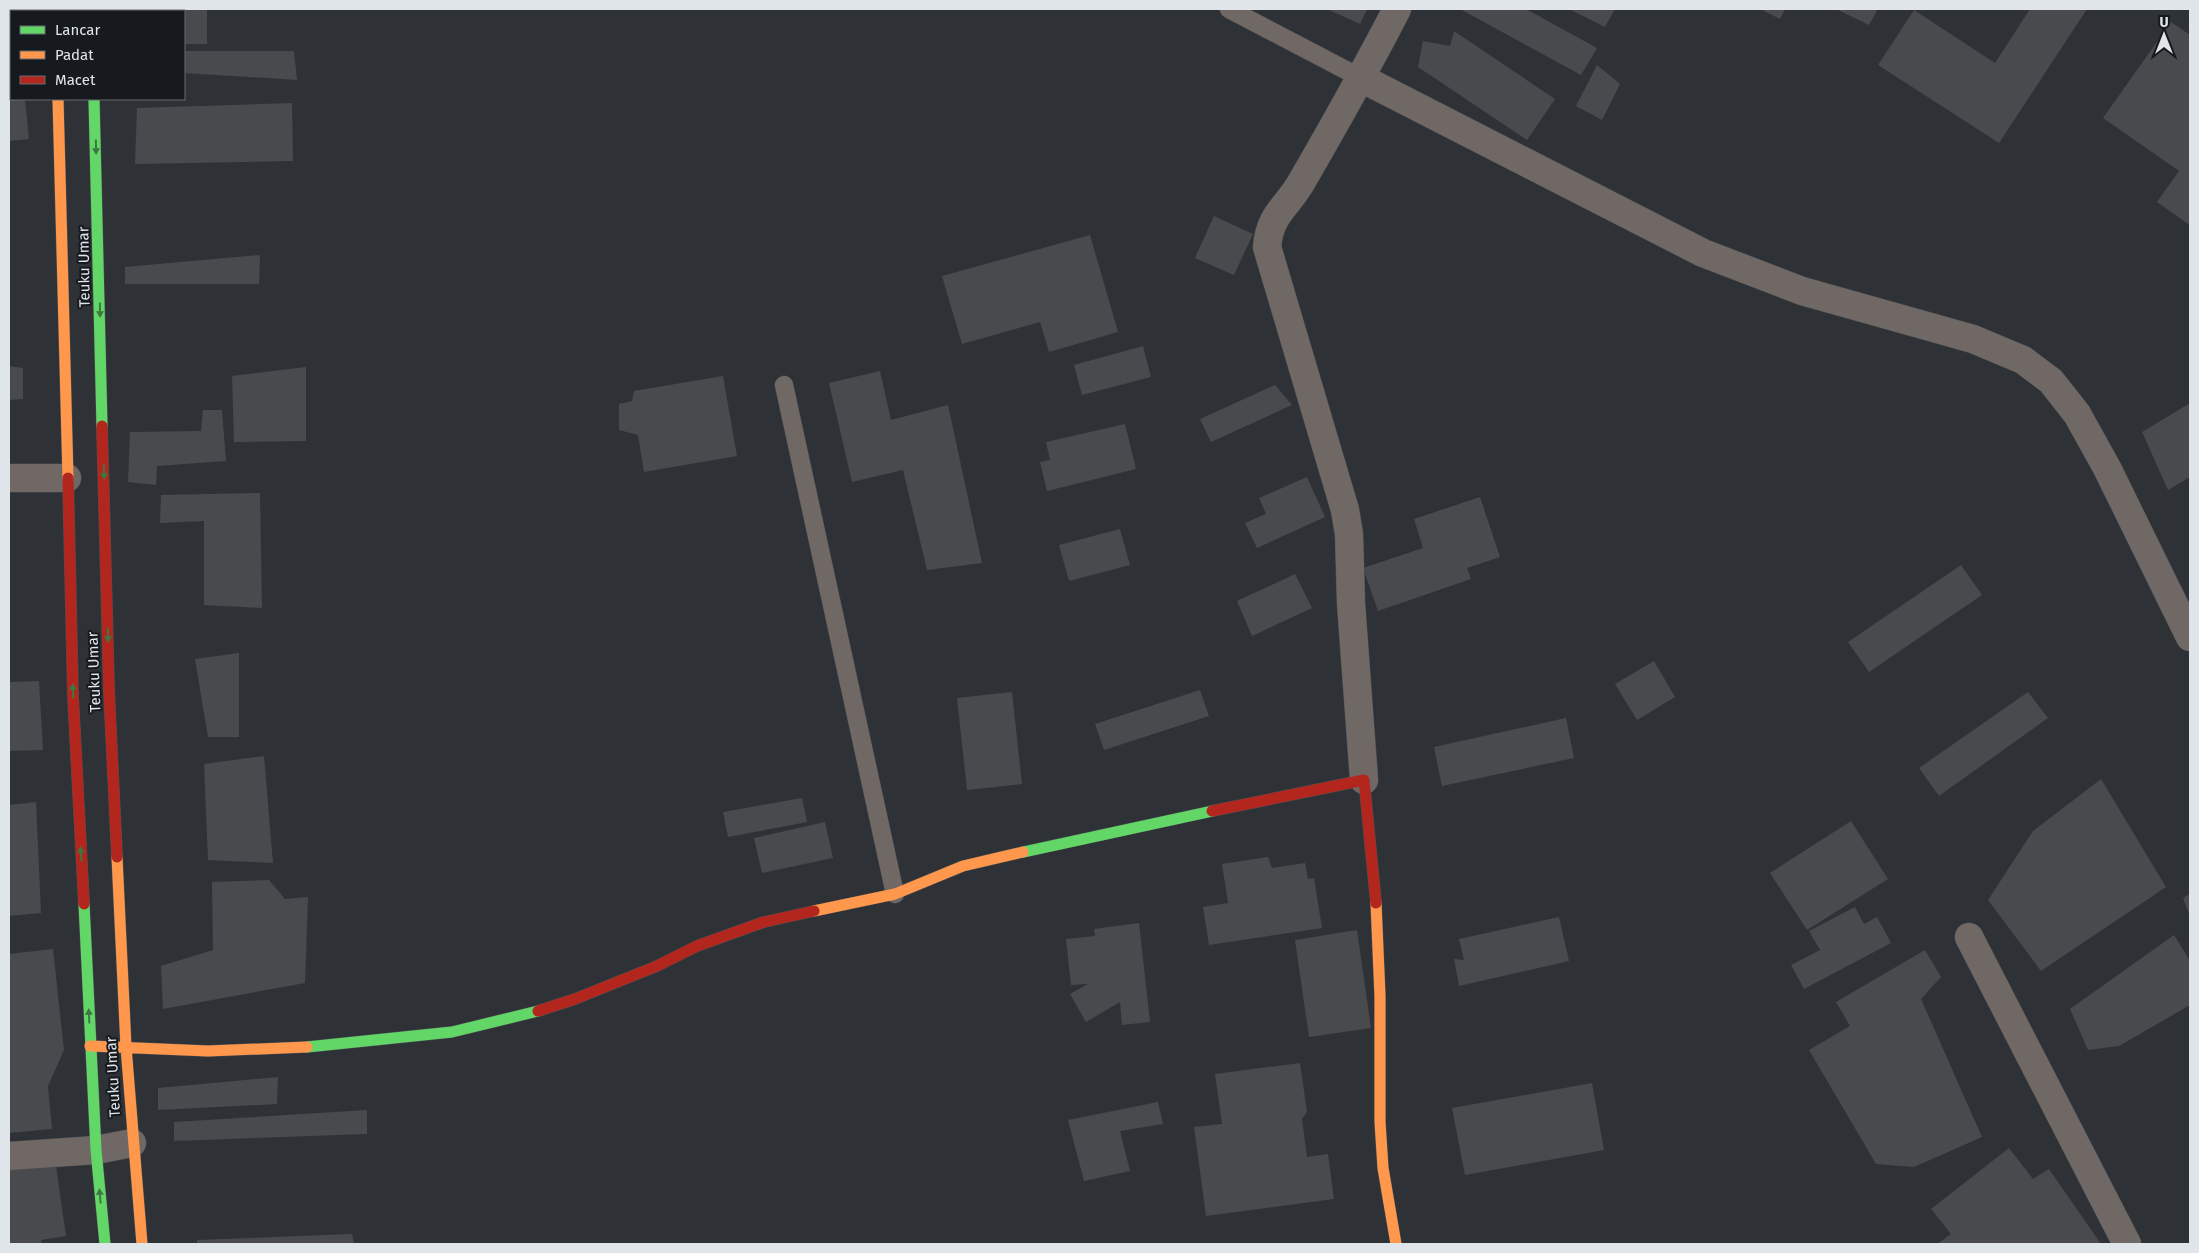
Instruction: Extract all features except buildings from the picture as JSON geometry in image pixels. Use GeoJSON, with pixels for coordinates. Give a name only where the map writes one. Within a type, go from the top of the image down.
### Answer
{"type":"FeatureCollection","features":[{"type":"Feature","properties":{"kind":"main road","name":"Teuku Umar"},"geometry":{"type":"LineString","coordinates":[[58,100],[73,696],[96,1150],[105,1244]]}},
{"type":"Feature","properties":{"kind":"main road","name":"Teuku Umar"},"geometry":{"type":"LineString","coordinates":[[94,100],[109,690],[126,1047],[132,1143],[142,1244]]}},
{"type":"Feature","properties":{"kind":"main road"},"geometry":{"type":"LineString","coordinates":[[90,1046],[208,1051],[289,1048],[452,1032],[522,1016],[575,999],[657,966],[697,946],[764,922],[895,894],[963,866],[1127,829],[1364,780],[1374,874],[1379,977],[1383,1168],[1396,1244]]}},
{"type":"Feature","properties":{"kind":"street"},"geometry":{"type":"LineString","coordinates":[[1364,780],[1351,603],[1349,534],[1345,510],[1267,247],[1268,233],[1277,214],[1298,188],[1361,78],[1397,9]]}},
{"type":"Feature","properties":{"kind":"street"},"geometry":{"type":"LineString","coordinates":[[1361,78],[1703,254],[1802,291],[1973,339],[2023,360],[2051,381],[2077,414],[2107,468],[2190,637]]}},
{"type":"Feature","properties":{"kind":"street"},"geometry":{"type":"LineString","coordinates":[[9,478],[67,478]]}},
{"type":"Feature","properties":{"kind":"street"},"geometry":{"type":"LineString","coordinates":[[1970,937],[2127,1244]]}},
{"type":"Feature","properties":{"kind":"street"},"geometry":{"type":"LineString","coordinates":[[9,1156],[96,1150],[132,1143]]}},
{"type":"Feature","properties":{"kind":"lane"},"geometry":{"type":"LineString","coordinates":[[1229,9],[1361,78]]}},
{"type":"Feature","properties":{"kind":"lane"},"geometry":{"type":"LineString","coordinates":[[784,386],[895,894]]}},
{"type":"Feature","properties":{"kind":"traffic: fast"},"geometry":{"type":"LineString","coordinates":[[94,100],[102,426]]}},
{"type":"Feature","properties":{"kind":"traffic: fast"},"geometry":{"type":"LineString","coordinates":[[1023,852],[1212,811]]}},
{"type":"Feature","properties":{"kind":"traffic: fast"},"geometry":{"type":"LineString","coordinates":[[84,904],[96,1150],[105,1244]]}},
{"type":"Feature","properties":{"kind":"traffic: fast"},"geometry":{"type":"LineString","coordinates":[[307,1047],[452,1032],[538,1011]]}},
{"type":"Feature","properties":{"kind":"traffic: slow"},"geometry":{"type":"LineString","coordinates":[[58,100],[68,478]]}},
{"type":"Feature","properties":{"kind":"traffic: slow"},"geometry":{"type":"LineString","coordinates":[[814,911],[895,894],[963,866],[1023,852]]}},
{"type":"Feature","properties":{"kind":"traffic: slow"},"geometry":{"type":"LineString","coordinates":[[117,857],[126,1047],[142,1244]]}},
{"type":"Feature","properties":{"kind":"traffic: slow"},"geometry":{"type":"LineString","coordinates":[[1376,903],[1380,996],[1380,1122],[1383,1168],[1396,1244]]}},
{"type":"Feature","properties":{"kind":"traffic: slow"},"geometry":{"type":"LineString","coordinates":[[90,1046],[208,1051],[307,1047]]}},
{"type":"Feature","properties":{"kind":"traffic: jam"},"geometry":{"type":"LineString","coordinates":[[102,426],[109,690],[117,857]]}},
{"type":"Feature","properties":{"kind":"traffic: jam"},"geometry":{"type":"LineString","coordinates":[[68,478],[73,696],[84,904]]}},
{"type":"Feature","properties":{"kind":"traffic: jam"},"geometry":{"type":"LineString","coordinates":[[1212,811],[1364,780],[1376,903]]}},
{"type":"Feature","properties":{"kind":"traffic: jam"},"geometry":{"type":"LineString","coordinates":[[538,1011],[575,999],[657,966],[697,946],[764,922],[814,911]]}}]}
